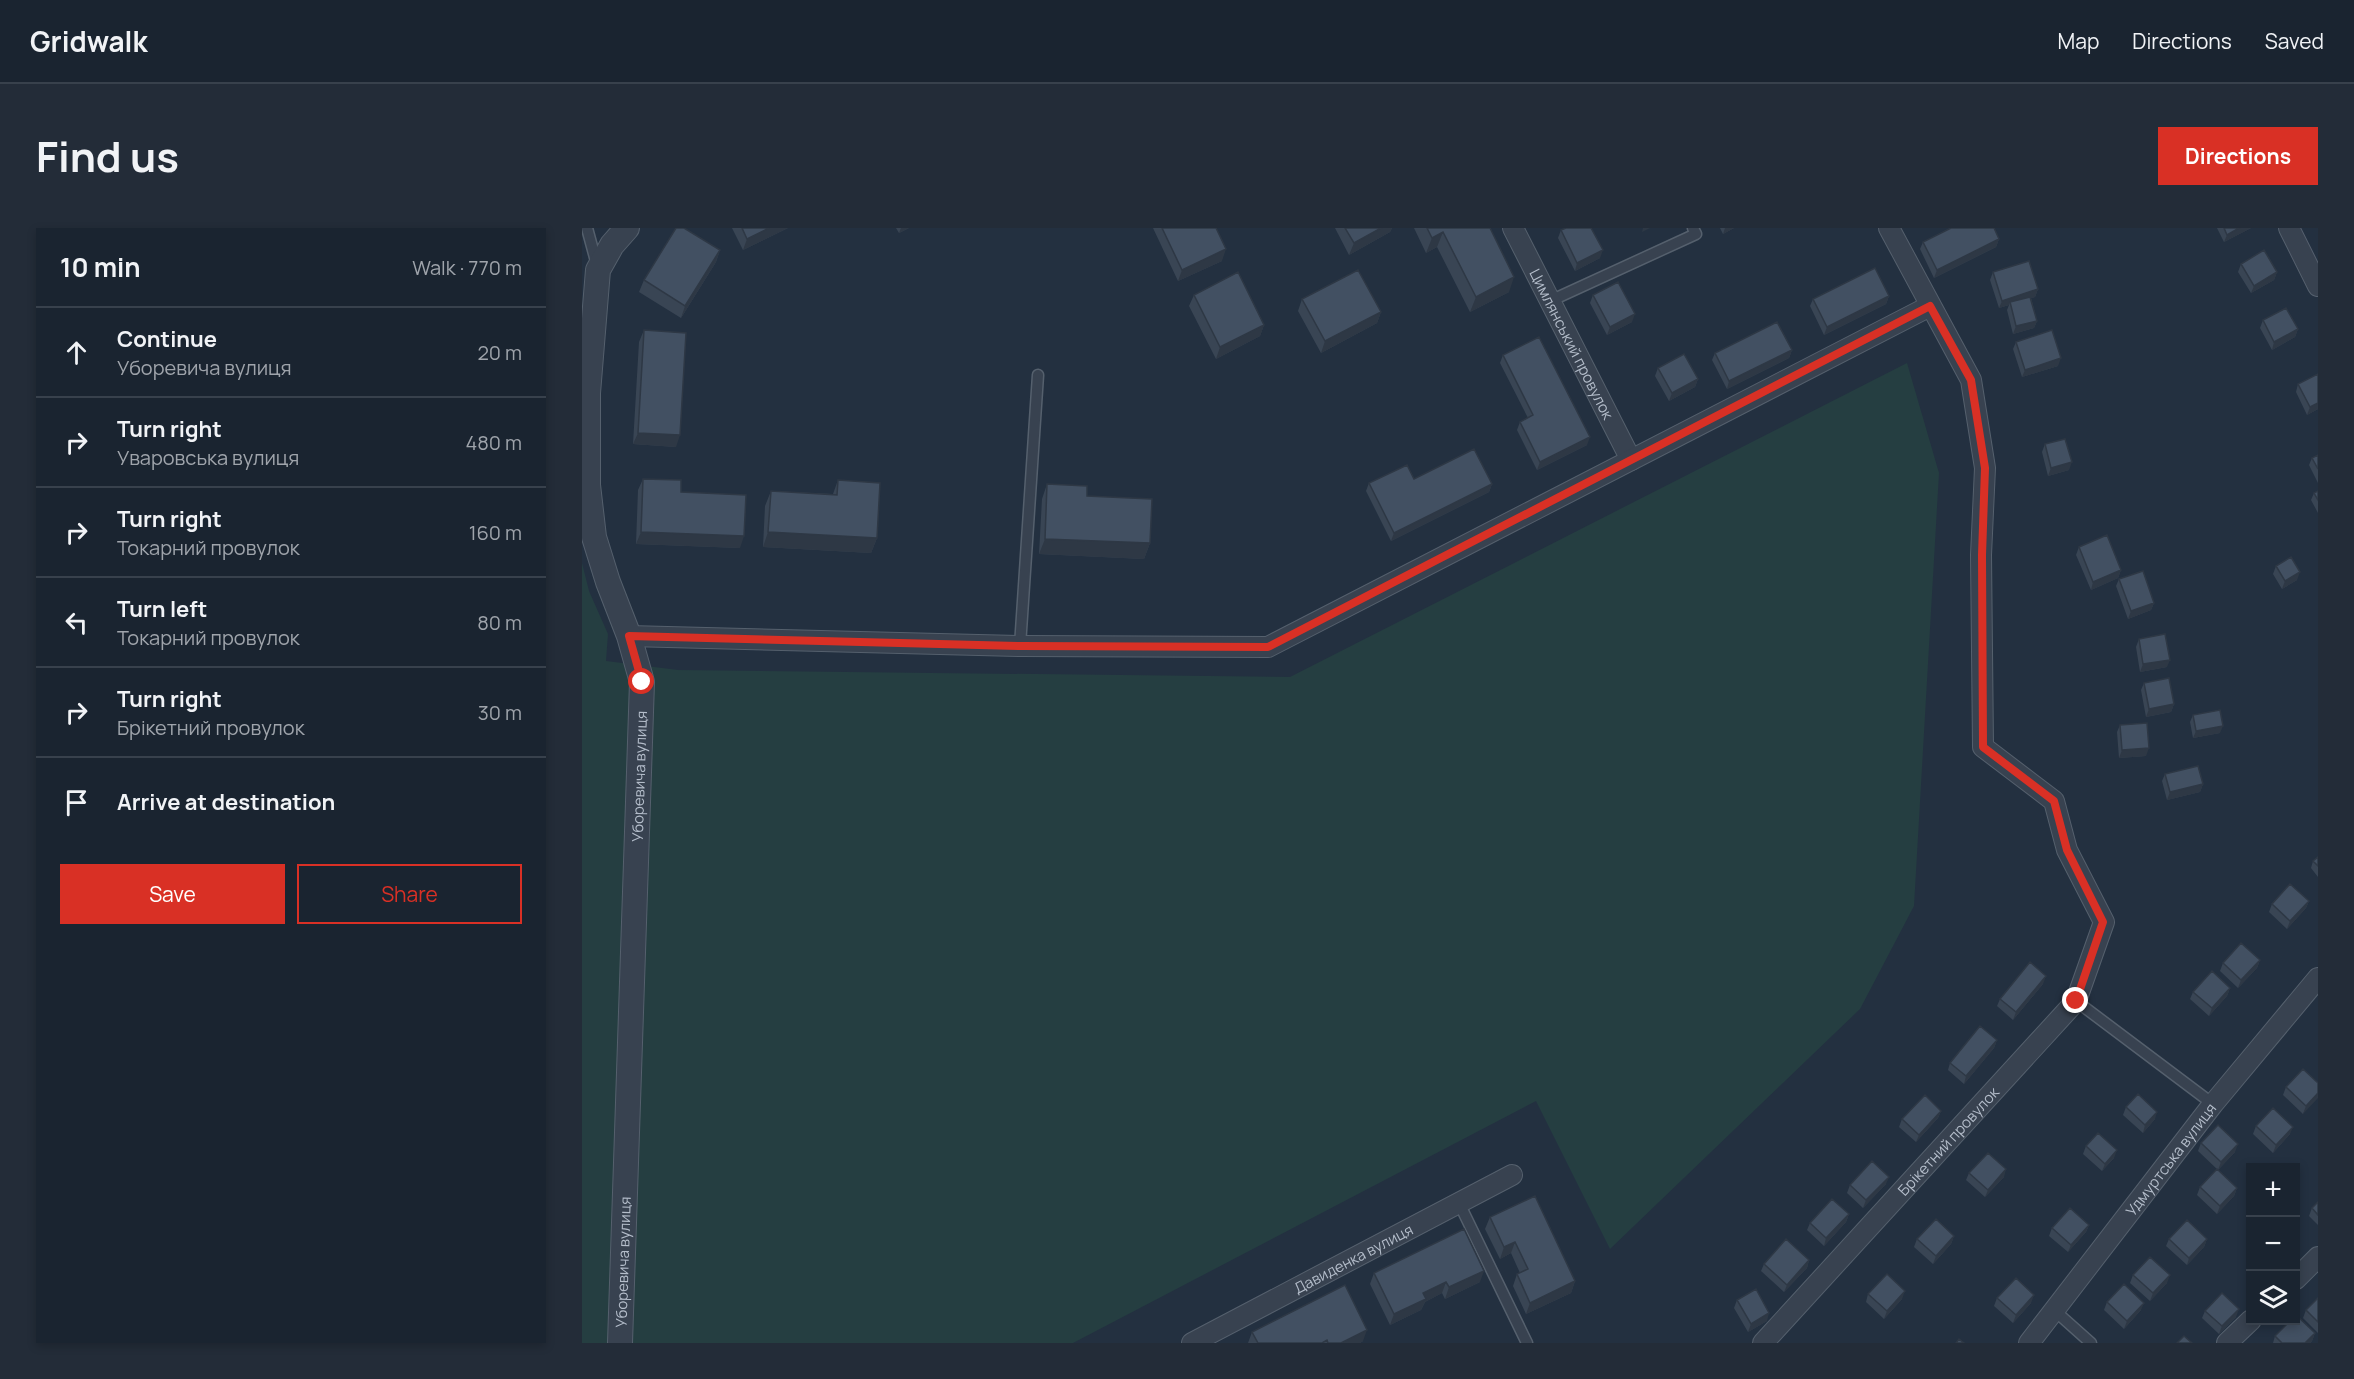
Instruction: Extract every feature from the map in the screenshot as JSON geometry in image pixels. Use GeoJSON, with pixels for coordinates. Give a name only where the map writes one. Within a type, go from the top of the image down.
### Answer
{"type":"FeatureCollection","features":[{"type":"Feature","properties":{"kind":"street","name":"Уборевича вулиця"},"geometry":{"type":"LineString","coordinates":[[620,1343],[642,682],[629,636],[594,537],[588,485],[588,393],[598,270],[612,245],[627,228]]}},
{"type":"Feature","properties":{"kind":"street","name":"Цимлянський провулок"},"geometry":{"type":"LineString","coordinates":[[1513,228],[1631,460]]}},
{"type":"Feature","properties":{"kind":"street"},"geometry":{"type":"LineString","coordinates":[[629,636],[1020,646],[1268,647],[1930,306],[1889,228]]}},
{"type":"Feature","properties":{"kind":"street"},"geometry":{"type":"LineString","coordinates":[[2289,228],[2318,286]]}},
{"type":"Feature","properties":{"kind":"street","name":"Брiкетний провулок"},"geometry":{"type":"LineString","coordinates":[[1764,1343],[2076,1001],[2103,922],[2067,850],[2054,801],[1983,747],[1982,555],[1985,468],[1971,380],[1930,306]]}},
{"type":"Feature","properties":{"kind":"street","name":"Удмуртська вулиця"},"geometry":{"type":"LineString","coordinates":[[2029,1343],[2213,1104],[2318,978]]}},
{"type":"Feature","properties":{"kind":"street","name":"Давиденка вулиця"},"geometry":{"type":"LineString","coordinates":[[1192,1343],[1512,1175]]}},
{"type":"Feature","properties":{"kind":"street"},"geometry":{"type":"LineString","coordinates":[[2300,1274],[2318,1257]]}},
{"type":"Feature","properties":{"kind":"street"},"geometry":{"type":"LineString","coordinates":[[2227,1343],[2246,1325]]}},
{"type":"Feature","properties":{"kind":"lane"},"geometry":{"type":"LineString","coordinates":[[587,228],[598,270]]}},
{"type":"Feature","properties":{"kind":"lane"},"geometry":{"type":"LineString","coordinates":[[1550,301],[1696,234],[1693,228]]}},
{"type":"Feature","properties":{"kind":"lane"},"geometry":{"type":"LineString","coordinates":[[1020,646],[1038,375]]}},
{"type":"Feature","properties":{"kind":"lane"},"geometry":{"type":"LineString","coordinates":[[2076,1001],[2213,1104]]}},
{"type":"Feature","properties":{"kind":"lane"},"geometry":{"type":"LineString","coordinates":[[1459,1203],[1527,1343]]}},
{"type":"Feature","properties":{"kind":"lane"},"geometry":{"type":"LineString","coordinates":[[2054,1310],[2091,1343]]}},
{"type":"Feature","properties":{"kind":"green space"},"geometry":{"type":"Polygon","coordinates":[[[1907,363],[1939,473],[1914,906],[1860,1009],[1610,1249],[1536,1101],[1073,1343],[582,1343],[582,563],[589,591],[608,634],[606,661],[678,670],[1290,677],[1907,363]]]}},
{"type":"Feature","properties":{"kind":"building"},"geometry":{"type":"Polygon","coordinates":[[[676,228],[684,228],[720,250],[685,306],[644,280],[676,228]]]}},
{"type":"Feature","properties":{"kind":"building"},"geometry":{"type":"Polygon","coordinates":[[[742,228],[769,228],[747,239],[742,228]]]}},
{"type":"Feature","properties":{"kind":"building"},"geometry":{"type":"Polygon","coordinates":[[[1162,228],[1216,228],[1226,249],[1182,270],[1162,228]]]}},
{"type":"Feature","properties":{"kind":"building"},"geometry":{"type":"Polygon","coordinates":[[[1345,228],[1381,228],[1354,243],[1345,228]]]}},
{"type":"Feature","properties":{"kind":"building"},"geometry":{"type":"Polygon","coordinates":[[[1427,228],[1490,228],[1514,277],[1476,297],[1443,232],[1432,238],[1427,228]]]}},
{"type":"Feature","properties":{"kind":"building"},"geometry":{"type":"Polygon","coordinates":[[[1591,228],[1603,250],[1577,263],[1561,230],[1591,228]]]}},
{"type":"Feature","properties":{"kind":"building"},"geometry":{"type":"Polygon","coordinates":[[[1951,228],[1994,228],[1999,239],[1937,270],[1923,242],[1951,228]]]}},
{"type":"Feature","properties":{"kind":"building"},"geometry":{"type":"Polygon","coordinates":[[[2224,228],[2239,228],[2227,235],[2224,228]]]}},
{"type":"Feature","properties":{"kind":"building"},"geometry":{"type":"Polygon","coordinates":[[[2264,250],[2277,272],[2254,286],[2241,264],[2264,250]]]}},
{"type":"Feature","properties":{"kind":"building"},"geometry":{"type":"Polygon","coordinates":[[[2029,261],[2038,289],[2002,301],[1993,272],[2029,261]]]}},
{"type":"Feature","properties":{"kind":"building"},"geometry":{"type":"Polygon","coordinates":[[[1875,268],[1889,296],[1827,327],[1813,299],[1875,268]]]}},
{"type":"Feature","properties":{"kind":"building"},"geometry":{"type":"Polygon","coordinates":[[[1358,270],[1381,312],[1325,341],[1302,299],[1358,270]]]}},
{"type":"Feature","properties":{"kind":"building"},"geometry":{"type":"Polygon","coordinates":[[[1238,272],[1264,325],[1220,347],[1194,295],[1238,272]]]}},
{"type":"Feature","properties":{"kind":"building"},"geometry":{"type":"Polygon","coordinates":[[[1618,282],[1635,314],[1610,327],[1593,295],[1618,282]]]}},
{"type":"Feature","properties":{"kind":"building"},"geometry":{"type":"Polygon","coordinates":[[[2030,297],[2037,321],[2016,326],[2010,302],[2030,297]]]}},
{"type":"Feature","properties":{"kind":"building"},"geometry":{"type":"Polygon","coordinates":[[[2286,308],[2298,329],[2274,342],[2263,320],[2286,308]]]}},
{"type":"Feature","properties":{"kind":"building"},"geometry":{"type":"Polygon","coordinates":[[[1777,322],[1792,350],[1729,381],[1715,353],[1777,322]]]}},
{"type":"Feature","properties":{"kind":"building"},"geometry":{"type":"Polygon","coordinates":[[[644,330],[686,333],[680,435],[638,433],[644,330]]]}},
{"type":"Feature","properties":{"kind":"building"},"geometry":{"type":"Polygon","coordinates":[[[2052,330],[2061,358],[2025,370],[2016,342],[2052,330]]]}},
{"type":"Feature","properties":{"kind":"building"},"geometry":{"type":"Polygon","coordinates":[[[1539,337],[1590,437],[1540,462],[1520,422],[1533,415],[1503,355],[1539,337]]]}},
{"type":"Feature","properties":{"kind":"building"},"geometry":{"type":"Polygon","coordinates":[[[1684,354],[1698,379],[1672,393],[1658,368],[1684,354]]]}},
{"type":"Feature","properties":{"kind":"building"},"geometry":{"type":"Polygon","coordinates":[[[2318,374],[2318,403],[2310,407],[2298,384],[2318,374]]]}},
{"type":"Feature","properties":{"kind":"building"},"geometry":{"type":"Polygon","coordinates":[[[2065,439],[2072,462],[2051,468],[2045,444],[2065,439]]]}},
{"type":"Feature","properties":{"kind":"building"},"geometry":{"type":"Polygon","coordinates":[[[1474,449],[1492,484],[1394,533],[1369,483],[1407,465],[1414,479],[1474,449]]]}},
{"type":"Feature","properties":{"kind":"building"},"geometry":{"type":"Polygon","coordinates":[[[2318,455],[2318,469],[2312,458],[2318,455]]]}},
{"type":"Feature","properties":{"kind":"building"},"geometry":{"type":"Polygon","coordinates":[[[643,479],[681,480],[681,492],[746,495],[744,536],[641,532],[643,479]]]}},
{"type":"Feature","properties":{"kind":"building"},"geometry":{"type":"Polygon","coordinates":[[[838,480],[880,483],[877,538],[768,532],[771,491],[837,495],[838,480]]]}},
{"type":"Feature","properties":{"kind":"building"},"geometry":{"type":"Polygon","coordinates":[[[1047,484],[1087,486],[1087,496],[1152,499],[1150,543],[1045,539],[1047,484]]]}},
{"type":"Feature","properties":{"kind":"building"},"geometry":{"type":"Polygon","coordinates":[[[2107,535],[2121,570],[2093,582],[2079,547],[2107,535]]]}},
{"type":"Feature","properties":{"kind":"building"},"geometry":{"type":"Polygon","coordinates":[[[2291,557],[2300,572],[2285,581],[2276,566],[2291,557]]]}},
{"type":"Feature","properties":{"kind":"building"},"geometry":{"type":"Polygon","coordinates":[[[2143,571],[2154,603],[2131,611],[2119,579],[2143,571]]]}},
{"type":"Feature","properties":{"kind":"building"},"geometry":{"type":"Polygon","coordinates":[[[2165,634],[2170,660],[2143,664],[2139,639],[2165,634]]]}},
{"type":"Feature","properties":{"kind":"building"},"geometry":{"type":"Polygon","coordinates":[[[2169,678],[2174,704],[2149,709],[2144,683],[2169,678]]]}},
{"type":"Feature","properties":{"kind":"building"},"geometry":{"type":"Polygon","coordinates":[[[2220,710],[2223,726],[2196,731],[2193,715],[2220,710]]]}},
{"type":"Feature","properties":{"kind":"building"},"geometry":{"type":"Polygon","coordinates":[[[2147,723],[2149,748],[2122,750],[2120,725],[2147,723]]]}},
{"type":"Feature","properties":{"kind":"building"},"geometry":{"type":"Polygon","coordinates":[[[2198,766],[2203,784],[2170,792],[2165,774],[2198,766]]]}},
{"type":"Feature","properties":{"kind":"building"},"geometry":{"type":"Polygon","coordinates":[[[2290,884],[2309,901],[2290,921],[2272,904],[2290,884]]]}},
{"type":"Feature","properties":{"kind":"building"},"geometry":{"type":"Polygon","coordinates":[[[2241,943],[2260,960],[2241,980],[2223,963],[2241,943]]]}},
{"type":"Feature","properties":{"kind":"building"},"geometry":{"type":"Polygon","coordinates":[[[2030,962],[2046,976],[2016,1012],[2000,999],[2030,962]]]}},
{"type":"Feature","properties":{"kind":"building"},"geometry":{"type":"Polygon","coordinates":[[[2212,971],[2230,988],[2212,1008],[2193,992],[2212,971]]]}},
{"type":"Feature","properties":{"kind":"building"},"geometry":{"type":"Polygon","coordinates":[[[1980,1026],[1997,1040],[1966,1076],[1950,1063],[1980,1026]]]}},
{"type":"Feature","properties":{"kind":"building"},"geometry":{"type":"Polygon","coordinates":[[[2303,1069],[2318,1083],[2318,1093],[2306,1106],[2286,1087],[2303,1069]]]}},
{"type":"Feature","properties":{"kind":"building"},"geometry":{"type":"Polygon","coordinates":[[[2138,1094],[2157,1112],[2145,1125],[2126,1107],[2138,1094]]]}},
{"type":"Feature","properties":{"kind":"building"},"geometry":{"type":"Polygon","coordinates":[[[1925,1095],[1941,1111],[1919,1135],[1902,1119],[1925,1095]]]}},
{"type":"Feature","properties":{"kind":"building"},"geometry":{"type":"Polygon","coordinates":[[[2273,1108],[2293,1127],[2276,1145],[2256,1126],[2273,1108]]]}},
{"type":"Feature","properties":{"kind":"building"},"geometry":{"type":"Polygon","coordinates":[[[2218,1125],[2238,1144],[2221,1162],[2201,1143],[2218,1125]]]}},
{"type":"Feature","properties":{"kind":"building"},"geometry":{"type":"Polygon","coordinates":[[[2098,1133],[2117,1150],[2105,1164],[2086,1146],[2098,1133]]]}},
{"type":"Feature","properties":{"kind":"building"},"geometry":{"type":"Polygon","coordinates":[[[1988,1153],[2006,1169],[1988,1190],[1969,1173],[1988,1153]]]}},
{"type":"Feature","properties":{"kind":"building"},"geometry":{"type":"Polygon","coordinates":[[[1872,1161],[1889,1177],[1866,1200],[1850,1185],[1872,1161]]]}},
{"type":"Feature","properties":{"kind":"building"},"geometry":{"type":"Polygon","coordinates":[[[2217,1169],[2237,1188],[2220,1206],[2200,1187],[2217,1169]]]}},
{"type":"Feature","properties":{"kind":"building"},"geometry":{"type":"Polygon","coordinates":[[[1535,1196],[1575,1281],[1530,1303],[1517,1274],[1528,1269],[1515,1242],[1504,1247],[1490,1217],[1535,1196]]]}},
{"type":"Feature","properties":{"kind":"building"},"geometry":{"type":"Polygon","coordinates":[[[1832,1199],[1849,1214],[1826,1238],[1810,1223],[1832,1199]]]}},
{"type":"Feature","properties":{"kind":"building"},"geometry":{"type":"Polygon","coordinates":[[[2318,1202],[2318,1215],[2312,1208],[2318,1202]]]}},
{"type":"Feature","properties":{"kind":"building"},"geometry":{"type":"Polygon","coordinates":[[[2070,1208],[2089,1225],[2071,1245],[2052,1228],[2070,1208]]]}},
{"type":"Feature","properties":{"kind":"building"},"geometry":{"type":"Polygon","coordinates":[[[1936,1219],[1954,1236],[1936,1256],[1917,1239],[1936,1219]]]}},
{"type":"Feature","properties":{"kind":"building"},"geometry":{"type":"Polygon","coordinates":[[[2187,1220],[2207,1239],[2189,1258],[2169,1239],[2187,1220]]]}},
{"type":"Feature","properties":{"kind":"building"},"geometry":{"type":"Polygon","coordinates":[[[1464,1229],[1484,1271],[1449,1287],[1446,1282],[1423,1293],[1426,1299],[1394,1314],[1374,1273],[1464,1229]]]}},
{"type":"Feature","properties":{"kind":"building"},"geometry":{"type":"Polygon","coordinates":[[[1786,1239],[1809,1260],[1787,1285],[1764,1264],[1786,1239]]]}},
{"type":"Feature","properties":{"kind":"building"},"geometry":{"type":"Polygon","coordinates":[[[2150,1257],[2170,1275],[2153,1293],[2133,1275],[2150,1257]]]}},
{"type":"Feature","properties":{"kind":"building"},"geometry":{"type":"Polygon","coordinates":[[[1887,1274],[1905,1291],[1887,1311],[1868,1294],[1887,1274]]]}},
{"type":"Feature","properties":{"kind":"building"},"geometry":{"type":"Polygon","coordinates":[[[2016,1278],[2034,1295],[2016,1315],[1997,1298],[2016,1278]]]}},
{"type":"Feature","properties":{"kind":"building"},"geometry":{"type":"Polygon","coordinates":[[[2124,1284],[2144,1303],[2127,1321],[2107,1302],[2124,1284]]]}},
{"type":"Feature","properties":{"kind":"building"},"geometry":{"type":"Polygon","coordinates":[[[1345,1285],[1367,1330],[1341,1343],[1328,1343],[1327,1340],[1322,1343],[1258,1343],[1252,1332],[1345,1285]]]}},
{"type":"Feature","properties":{"kind":"building"},"geometry":{"type":"Polygon","coordinates":[[[1756,1289],[1769,1313],[1751,1324],[1737,1300],[1756,1289]]]}},
{"type":"Feature","properties":{"kind":"building"},"geometry":{"type":"Polygon","coordinates":[[[2222,1293],[2239,1309],[2222,1326],[2205,1311],[2222,1293]]]}},
{"type":"Feature","properties":{"kind":"building"},"geometry":{"type":"Polygon","coordinates":[[[2318,1298],[2318,1322],[2306,1310],[2318,1298]]]}},
{"type":"Feature","properties":{"kind":"building"},"geometry":{"type":"Polygon","coordinates":[[[2300,1319],[2315,1333],[2305,1343],[2282,1343],[2275,1336],[2286,1325],[2300,1325],[2300,1319]]]}},
{"type":"Feature","properties":{"kind":"building"},"geometry":{"type":"Polygon","coordinates":[[[2184,1336],[2192,1343],[2177,1343],[2184,1336]]]}},
{"type":"Feature","properties":{"kind":"route"},"geometry":{"type":"LineString","coordinates":[[642,682],[629,636],[1020,646],[1268,647],[1930,306],[1971,380],[1985,468],[1982,555],[1983,747],[2054,801],[2067,850],[2103,922],[2076,1001]]}}]}
